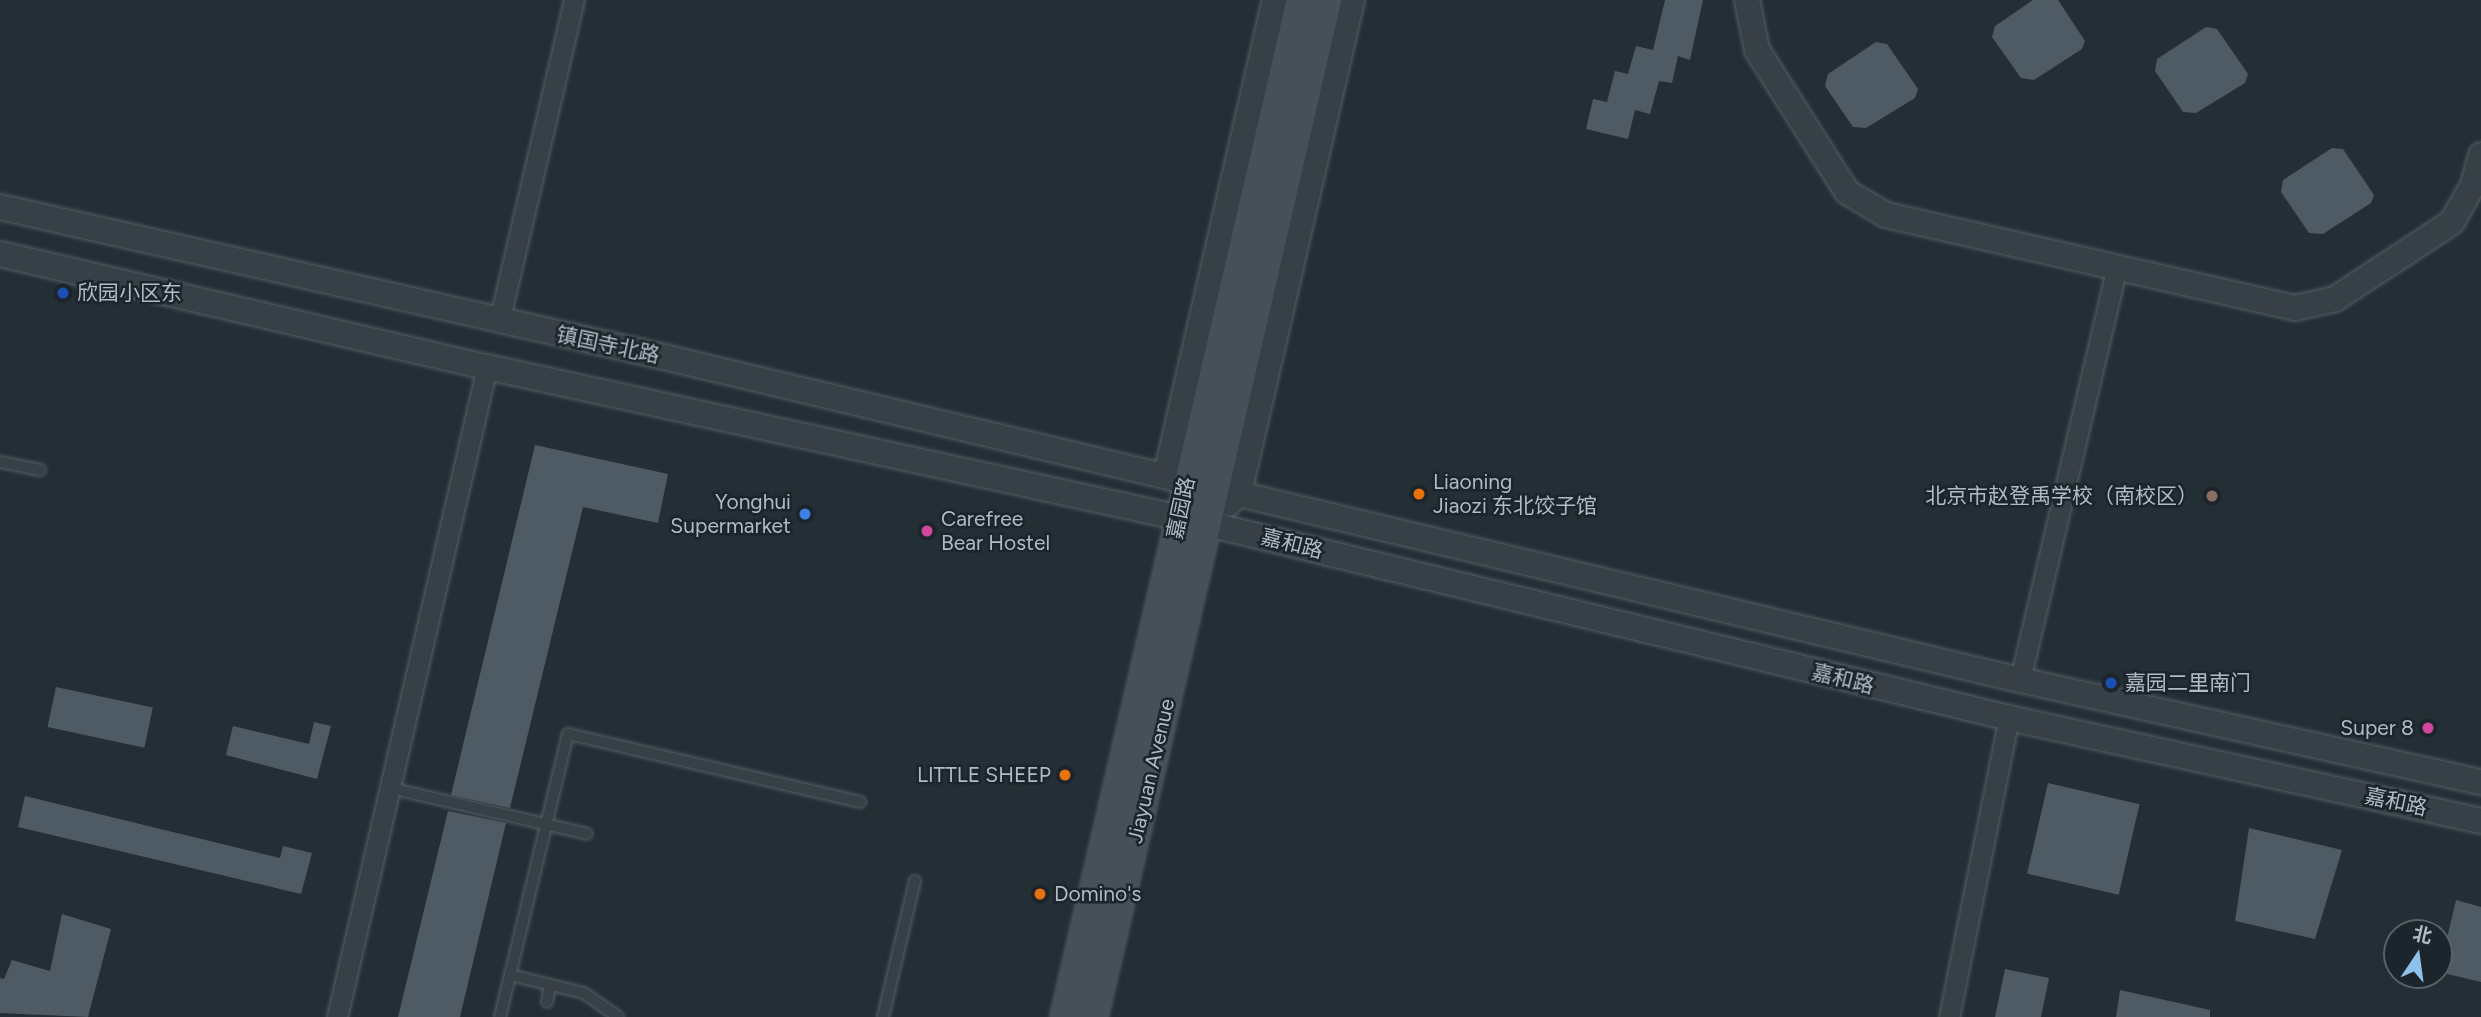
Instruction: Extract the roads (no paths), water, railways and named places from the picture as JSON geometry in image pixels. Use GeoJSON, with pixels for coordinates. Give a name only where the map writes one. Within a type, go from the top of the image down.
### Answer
{"type":"FeatureCollection","features":[{"type":"Feature","properties":{"kind":"main road","name":"嘉园路"},"geometry":{"type":"LineString","coordinates":[[1065,1017],[1179,517],[1177,478],[1301,0]]}},
{"type":"Feature","properties":{"kind":"main road","name":"嘉园路"},"geometry":{"type":"LineString","coordinates":[[1208,524],[1227,490],[1327,0]]}},
{"type":"Feature","properties":{"kind":"main road","name":"Jiayuan Avenue"},"geometry":{"type":"LineString","coordinates":[[1093,1017],[1208,524]]}},
{"type":"Feature","properties":{"kind":"street"},"geometry":{"type":"LineString","coordinates":[[499,322],[574,0]]}},
{"type":"Feature","properties":{"kind":"street"},"geometry":{"type":"LineString","coordinates":[[1177,478],[1275,0]]}},
{"type":"Feature","properties":{"kind":"street"},"geometry":{"type":"LineString","coordinates":[[1227,490],[1352,0]]}},
{"type":"Feature","properties":{"kind":"street"},"geometry":{"type":"LineString","coordinates":[[1747,0],[1757,50],[1847,192],[1886,215],[2295,308],[2335,299],[2452,222],[2473,185],[2481,155]]}},
{"type":"Feature","properties":{"kind":"street","name":"镇国寺北路"},"geometry":{"type":"LineString","coordinates":[[0,207],[1227,490]]}},
{"type":"Feature","properties":{"kind":"street"},"geometry":{"type":"LineString","coordinates":[[0,254],[487,367],[1208,524]]}},
{"type":"Feature","properties":{"kind":"street"},"geometry":{"type":"LineString","coordinates":[[2020,680],[2117,268]]}},
{"type":"Feature","properties":{"kind":"street"},"geometry":{"type":"LineString","coordinates":[[337,1017],[487,367]]}},
{"type":"Feature","properties":{"kind":"street","name":"嘉和路"},"geometry":{"type":"LineString","coordinates":[[1227,490],[2020,680],[2481,782]]}},
{"type":"Feature","properties":{"kind":"street","name":"嘉和路"},"geometry":{"type":"LineString","coordinates":[[1208,524],[2009,718],[2481,821]]}},
{"type":"Feature","properties":{"kind":"street"},"geometry":{"type":"LineString","coordinates":[[1949,1017],[2009,718]]}},
{"type":"Feature","properties":{"kind":"lane"},"geometry":{"type":"LineString","coordinates":[[0,461],[40,470]]}},
{"type":"Feature","properties":{"kind":"lane"},"geometry":{"type":"LineString","coordinates":[[500,1017],[568,734],[860,802]]}},
{"type":"Feature","properties":{"kind":"lane"},"geometry":{"type":"LineString","coordinates":[[390,788],[587,834]]}},
{"type":"Feature","properties":{"kind":"lane"},"geometry":{"type":"LineString","coordinates":[[883,1017],[915,881]]}},
{"type":"Feature","properties":{"kind":"lane"},"geometry":{"type":"LineString","coordinates":[[510,975],[584,993],[618,1017]]}},
{"type":"Feature","properties":{"kind":"lane"},"geometry":{"type":"LineString","coordinates":[[547,1002],[551,985]]}},
{"type":"Feature","properties":{"kind":"place","name":"欣园小区东"},"geometry":{"type":"Point","coordinates":[63,293]}},
{"type":"Feature","properties":{"kind":"place","name":"Liaoning Jiaozi 东北饺子馆"},"geometry":{"type":"Point","coordinates":[1419,494]}},
{"type":"Feature","properties":{"kind":"place","name":"北京市赵登禹学校（南校区）"},"geometry":{"type":"Point","coordinates":[2212,496]}},
{"type":"Feature","properties":{"kind":"place","name":"Yonghui Supermarket"},"geometry":{"type":"Point","coordinates":[805,514]}},
{"type":"Feature","properties":{"kind":"place","name":"Carefree Bear Hostel"},"geometry":{"type":"Point","coordinates":[927,531]}},
{"type":"Feature","properties":{"kind":"place","name":"嘉园二里南门"},"geometry":{"type":"Point","coordinates":[2111,683]}},
{"type":"Feature","properties":{"kind":"place","name":"Super 8"},"geometry":{"type":"Point","coordinates":[2428,728]}},
{"type":"Feature","properties":{"kind":"place","name":"LITTLE SHEEP"},"geometry":{"type":"Point","coordinates":[1065,775]}},
{"type":"Feature","properties":{"kind":"place","name":"Domino's"},"geometry":{"type":"Point","coordinates":[1040,894]}}]}
